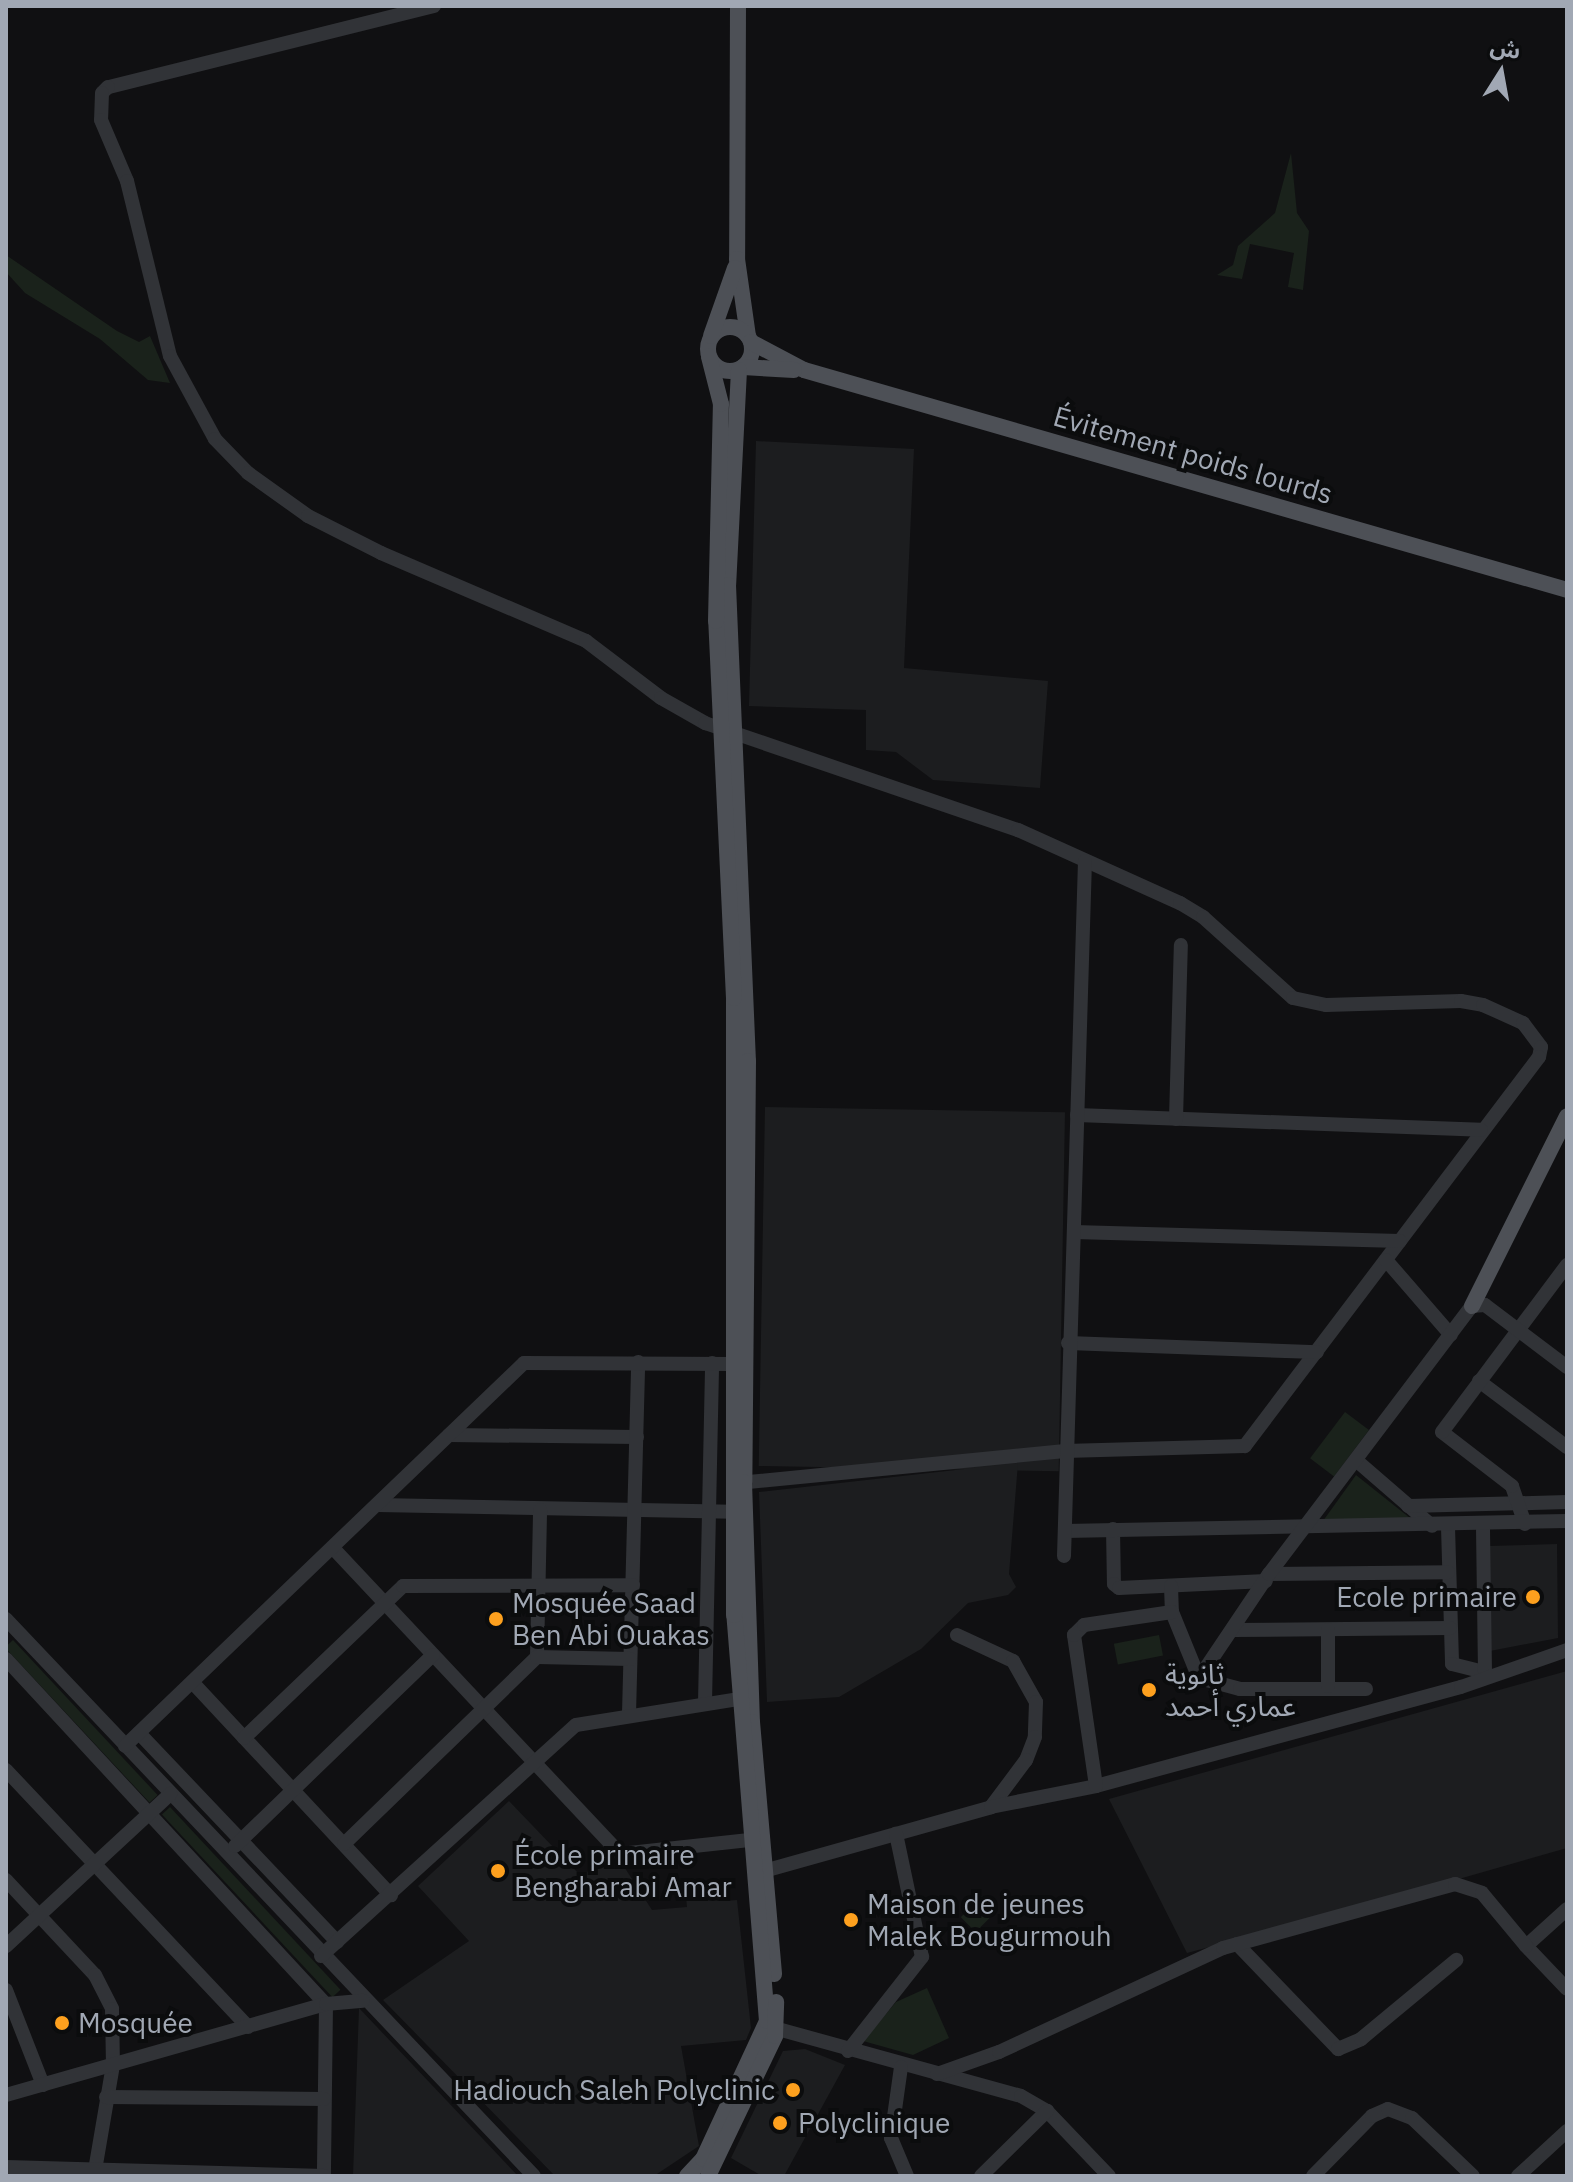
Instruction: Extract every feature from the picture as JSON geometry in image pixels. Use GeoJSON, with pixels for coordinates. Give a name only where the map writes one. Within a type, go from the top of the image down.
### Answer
{"type":"FeatureCollection","features":[{"type":"Feature","properties":{"kind":"main road"},"geometry":{"type":"LineString","coordinates":[[708,2176],[772,2027],[732,1364],[736,1090],[726,730],[728,585],[734,399],[749,339],[737,259],[738,6]]}},
{"type":"Feature","properties":{"kind":"main road"},"geometry":{"type":"LineString","coordinates":[[687,2176],[703,2159],[772,2027],[749,1840],[738,1699],[732,1512],[737,1483],[747,1046],[716,582],[721,404],[709,357],[711,338],[728,300],[737,259]]}},
{"type":"Feature","properties":{"kind":"main road"},"geometry":{"type":"LineString","coordinates":[[744,303],[755,331],[780,364]]}},
{"type":"Feature","properties":{"kind":"main road"},"geometry":{"type":"LineString","coordinates":[[711,338],[729,327],[780,364]]}},
{"type":"Feature","properties":{"kind":"main road"},"geometry":{"type":"LineString","coordinates":[[709,357],[724,371],[741,368]]}},
{"type":"Feature","properties":{"kind":"main road"},"geometry":{"type":"LineString","coordinates":[[734,399],[758,374],[780,364]]}},
{"type":"Feature","properties":{"kind":"main road","name":"Évitement poids lourds"},"geometry":{"type":"LineString","coordinates":[[741,368],[780,364],[804,370],[1567,590]]}},
{"type":"Feature","properties":{"kind":"main road"},"geometry":{"type":"LineString","coordinates":[[1472,1306],[1567,1116]]}},
{"type":"Feature","properties":{"kind":"street"},"geometry":{"type":"LineString","coordinates":[[434,6],[108,87],[102,93],[101,120],[127,181],[170,356],[215,439],[248,473],[308,516],[501,608],[567,630],[661,698],[726,730],[846,775],[1018,830],[1203,917],[1293,998],[1326,1005],[1461,1001],[1523,1023],[1537,1036],[1539,1057],[1245,1446],[1065,1451],[737,1483]]}},
{"type":"Feature","properties":{"kind":"street"},"geometry":{"type":"LineString","coordinates":[[1064,1556],[1068,1343],[1085,861]]}},
{"type":"Feature","properties":{"kind":"street"},"geometry":{"type":"LineString","coordinates":[[1176,1119],[1181,945]]}},
{"type":"Feature","properties":{"kind":"street"},"geometry":{"type":"LineString","coordinates":[[1077,1115],[1481,1130]]}},
{"type":"Feature","properties":{"kind":"street"},"geometry":{"type":"LineString","coordinates":[[1074,1232],[1400,1241]]}},
{"type":"Feature","properties":{"kind":"street"},"geometry":{"type":"LineString","coordinates":[[1386,1260],[1451,1335]]}},
{"type":"Feature","properties":{"kind":"street"},"geometry":{"type":"LineString","coordinates":[[1525,1524],[1522,1503],[1512,1486],[1442,1432],[1517,1329],[1564,1275]]}},
{"type":"Feature","properties":{"kind":"street"},"geometry":{"type":"LineString","coordinates":[[1199,1678],[1268,1578],[1472,1306],[1485,1305],[1567,1367]]}},
{"type":"Feature","properties":{"kind":"street"},"geometry":{"type":"LineString","coordinates":[[1068,1343],[1317,1352]]}},
{"type":"Feature","properties":{"kind":"street"},"geometry":{"type":"LineString","coordinates":[[629,1714],[638,1362]]}},
{"type":"Feature","properties":{"kind":"street"},"geometry":{"type":"LineString","coordinates":[[125,1746],[194,1684],[524,1363],[732,1364]]}},
{"type":"Feature","properties":{"kind":"street"},"geometry":{"type":"LineString","coordinates":[[705,1703],[712,1363]]}},
{"type":"Feature","properties":{"kind":"street"},"geometry":{"type":"LineString","coordinates":[[1479,1381],[1567,1447]]}},
{"type":"Feature","properties":{"kind":"street"},"geometry":{"type":"LineString","coordinates":[[449,1435],[637,1437]]}},
{"type":"Feature","properties":{"kind":"street"},"geometry":{"type":"LineString","coordinates":[[1357,1461],[1432,1526]]}},
{"type":"Feature","properties":{"kind":"street"},"geometry":{"type":"LineString","coordinates":[[1408,1506],[1567,1502]]}},
{"type":"Feature","properties":{"kind":"street"},"geometry":{"type":"LineString","coordinates":[[378,1505],[732,1512]]}},
{"type":"Feature","properties":{"kind":"street"},"geometry":{"type":"LineString","coordinates":[[344,1844],[537,1657],[540,1510]]}},
{"type":"Feature","properties":{"kind":"street"},"geometry":{"type":"LineString","coordinates":[[1065,1531],[1305,1530],[1567,1521]]}},
{"type":"Feature","properties":{"kind":"street"},"geometry":{"type":"LineString","coordinates":[[1483,1526],[1485,1675]]}},
{"type":"Feature","properties":{"kind":"street"},"geometry":{"type":"LineString","coordinates":[[1448,1527],[1452,1664],[1485,1675]]}},
{"type":"Feature","properties":{"kind":"street"},"geometry":{"type":"LineString","coordinates":[[1113,1529],[1116,1586],[1448,1572]]}},
{"type":"Feature","properties":{"kind":"street"},"geometry":{"type":"LineString","coordinates":[[333,1548],[620,1854],[749,1840]]}},
{"type":"Feature","properties":{"kind":"street"},"geometry":{"type":"LineString","coordinates":[[244,1738],[384,1603],[412,1583],[633,1585]]}},
{"type":"Feature","properties":{"kind":"street"},"geometry":{"type":"LineString","coordinates":[[1171,1586],[1172,1612],[1199,1678]]}},
{"type":"Feature","properties":{"kind":"street"},"geometry":{"type":"LineString","coordinates":[[1096,1786],[1074,1635],[1084,1625],[1172,1612]]}},
{"type":"Feature","properties":{"kind":"street"},"geometry":{"type":"LineString","coordinates":[[1234,1630],[1450,1628]]}},
{"type":"Feature","properties":{"kind":"street"},"geometry":{"type":"LineString","coordinates":[[10,1630],[125,1746],[363,2001],[534,2176]]}},
{"type":"Feature","properties":{"kind":"street"},"geometry":{"type":"LineString","coordinates":[[1328,1630],[1328,1686]]}},
{"type":"Feature","properties":{"kind":"street"},"geometry":{"type":"LineString","coordinates":[[957,1635],[1013,1661],[1036,1702],[1035,1737],[1026,1760],[991,1807]]}},
{"type":"Feature","properties":{"kind":"street"},"geometry":{"type":"LineString","coordinates":[[764,1871],[991,1807],[1096,1786],[1567,1650]]}},
{"type":"Feature","properties":{"kind":"street"},"geometry":{"type":"LineString","coordinates":[[226,1854],[433,1655]]}},
{"type":"Feature","properties":{"kind":"street"},"geometry":{"type":"LineString","coordinates":[[537,1657],[630,1659]]}},
{"type":"Feature","properties":{"kind":"street"},"geometry":{"type":"LineString","coordinates":[[6,1659],[326,2004],[324,2176],[93,2173],[6,2167]]}},
{"type":"Feature","properties":{"kind":"street"},"geometry":{"type":"LineString","coordinates":[[1199,1678],[1240,1689],[1328,1686],[1366,1689]]}},
{"type":"Feature","properties":{"kind":"street"},"geometry":{"type":"LineString","coordinates":[[194,1684],[391,1895]]}},
{"type":"Feature","properties":{"kind":"street"},"geometry":{"type":"LineString","coordinates":[[321,1956],[533,1763],[584,1721],[738,1699]]}},
{"type":"Feature","properties":{"kind":"street"},"geometry":{"type":"LineString","coordinates":[[139,1733],[337,1942]]}},
{"type":"Feature","properties":{"kind":"street"},"geometry":{"type":"LineString","coordinates":[[6,1770],[248,2027]]}},
{"type":"Feature","properties":{"kind":"street"},"geometry":{"type":"LineString","coordinates":[[6,1946],[170,1794]]}},
{"type":"Feature","properties":{"kind":"street"},"geometry":{"type":"LineString","coordinates":[[848,2051],[922,1957],[896,1834]]}},
{"type":"Feature","properties":{"kind":"street"},"geometry":{"type":"LineString","coordinates":[[6,1880],[105,1991],[114,2034],[113,2065],[93,2173]]}},
{"type":"Feature","properties":{"kind":"street"},"geometry":{"type":"LineString","coordinates":[[937,2074],[999,2052],[1237,1944],[1455,1884],[1482,1893],[1567,1989]]}},
{"type":"Feature","properties":{"kind":"street"},"geometry":{"type":"LineString","coordinates":[[1526,1946],[1567,1909]]}},
{"type":"Feature","properties":{"kind":"street"},"geometry":{"type":"LineString","coordinates":[[1237,1944],[1338,2049],[1370,2032],[1456,1960]]}},
{"type":"Feature","properties":{"kind":"street"},"geometry":{"type":"LineString","coordinates":[[6,1990],[43,2085]]}},
{"type":"Feature","properties":{"kind":"street"},"geometry":{"type":"LineString","coordinates":[[6,2095],[326,2004],[363,2001]]}},
{"type":"Feature","properties":{"kind":"street"},"geometry":{"type":"LineString","coordinates":[[772,2027],[901,2067],[1021,2096],[1047,2111],[1109,2176]]}},
{"type":"Feature","properties":{"kind":"street"},"geometry":{"type":"LineString","coordinates":[[901,2067],[891,2138],[907,2176]]}},
{"type":"Feature","properties":{"kind":"street"},"geometry":{"type":"LineString","coordinates":[[106,2097],[324,2099]]}},
{"type":"Feature","properties":{"kind":"street"},"geometry":{"type":"LineString","coordinates":[[1313,2176],[1372,2116],[1388,2109],[1412,2118],[1473,2176]]}},
{"type":"Feature","properties":{"kind":"street"},"geometry":{"type":"LineString","coordinates":[[985,2175],[1047,2111]]}},
{"type":"Feature","properties":{"kind":"street"},"geometry":{"type":"LineString","coordinates":[[1518,2176],[1567,2131]]}},
{"type":"Feature","properties":{"kind":"shaded area"},"geometry":{"type":"Polygon","coordinates":[[[1291,153],[1297,213],[1309,231],[1303,290],[1288,287],[1294,253],[1250,244],[1242,279],[1217,275],[1233,265],[1238,246],[1275,213],[1291,153]]]}},
{"type":"Feature","properties":{"kind":"shaded area"},"geometry":{"type":"Polygon","coordinates":[[[6,255],[117,331],[139,342],[150,336],[170,383],[148,380],[100,339],[25,293],[6,272],[6,255]]]}},
{"type":"Feature","properties":{"kind":"shaded area"},"geometry":{"type":"Polygon","coordinates":[[[756,441],[914,449],[904,668],[1048,681],[1040,788],[933,780],[896,752],[866,750],[866,710],[749,706],[756,441]]]}},
{"type":"Feature","properties":{"kind":"shaded area"},"geometry":{"type":"Polygon","coordinates":[[[765,1107],[1065,1112],[1059,1471],[759,1466],[765,1107]]]}},
{"type":"Feature","properties":{"kind":"shaded area"},"geometry":{"type":"Polygon","coordinates":[[[1345,1412],[1369,1430],[1334,1476],[1310,1458],[1345,1412]]]}},
{"type":"Feature","properties":{"kind":"shaded area"},"geometry":{"type":"Polygon","coordinates":[[[1018,1463],[1009,1574],[1016,1587],[1008,1595],[968,1603],[921,1649],[839,1697],[767,1702],[759,1492],[1018,1463]]]}},
{"type":"Feature","properties":{"kind":"shaded area"},"geometry":{"type":"Polygon","coordinates":[[[1356,1475],[1410,1518],[1323,1521],[1356,1475]]]}},
{"type":"Feature","properties":{"kind":"shaded area","name":"Ecole primaire"},"geometry":{"type":"Polygon","coordinates":[[[1557,1544],[1558,1638],[1490,1651],[1489,1607],[1508,1605],[1507,1588],[1490,1589],[1489,1546],[1557,1544]]]}},
{"type":"Feature","properties":{"kind":"shaded area"},"geometry":{"type":"Polygon","coordinates":[[[1159,1635],[1163,1656],[1118,1664],[1114,1644],[1159,1635]]]}},
{"type":"Feature","properties":{"kind":"shaded area"},"geometry":{"type":"Polygon","coordinates":[[[13,1640],[158,1795],[150,1803],[6,1649],[13,1640]]]}},
{"type":"Feature","properties":{"kind":"shaded area"},"geometry":{"type":"Polygon","coordinates":[[[1567,1671],[1567,1848],[1382,1901],[1187,1953],[1109,1799],[1567,1671]]]}},
{"type":"Feature","properties":{"kind":"shaded area"},"geometry":{"type":"Polygon","coordinates":[[[509,1801],[579,1874],[621,1862],[652,1910],[687,1907],[686,1897],[725,1894],[726,1901],[737,1900],[751,2028],[746,2040],[681,2046],[699,2146],[654,2176],[555,2176],[383,2000],[469,1941],[418,1886],[509,1801]]]}},
{"type":"Feature","properties":{"kind":"shaded area"},"geometry":{"type":"Polygon","coordinates":[[[170,1807],[340,1990],[332,1997],[162,1815],[170,1807]]]}},
{"type":"Feature","properties":{"kind":"shaded area"},"geometry":{"type":"Polygon","coordinates":[[[982,1896],[997,1911],[976,1932],[961,1917],[982,1896]]]}},
{"type":"Feature","properties":{"kind":"shaded area"},"geometry":{"type":"Polygon","coordinates":[[[927,1988],[949,2038],[913,2055],[863,2041],[896,2002],[927,1988]]]}},
{"type":"Feature","properties":{"kind":"shaded area"},"geometry":{"type":"Polygon","coordinates":[[[359,2008],[518,2176],[353,2176],[359,2008]]]}},
{"type":"Feature","properties":{"kind":"shaded area","name":"Polyclinique"},"geometry":{"type":"Polygon","coordinates":[[[805,2049],[845,2065],[784,2176],[762,2176],[731,2158],[783,2051],[805,2049]]]}},
{"type":"Feature","properties":{"kind":"place","name":"Ecole primaire"},"geometry":{"type":"Point","coordinates":[1533,1597]}},
{"type":"Feature","properties":{"kind":"place","name":"Mosquée Saad Ben Abi Ouakas"},"geometry":{"type":"Point","coordinates":[496,1619]}},
{"type":"Feature","properties":{"kind":"place","name":"ثانوية عماري أحمد"},"geometry":{"type":"Point","coordinates":[1149,1690]}},
{"type":"Feature","properties":{"kind":"place","name":"École primaire Bengharabi Amar"},"geometry":{"type":"Point","coordinates":[498,1871]}},
{"type":"Feature","properties":{"kind":"place","name":"Maison de jeunes Malek Bougurmouh"},"geometry":{"type":"Point","coordinates":[851,1920]}},
{"type":"Feature","properties":{"kind":"place","name":"Mosquée"},"geometry":{"type":"Point","coordinates":[62,2023]}},
{"type":"Feature","properties":{"kind":"place","name":"Hadiouch Saleh Polyclinic"},"geometry":{"type":"Point","coordinates":[793,2090]}},
{"type":"Feature","properties":{"kind":"place","name":"Polyclinique"},"geometry":{"type":"Point","coordinates":[780,2123]}}]}
